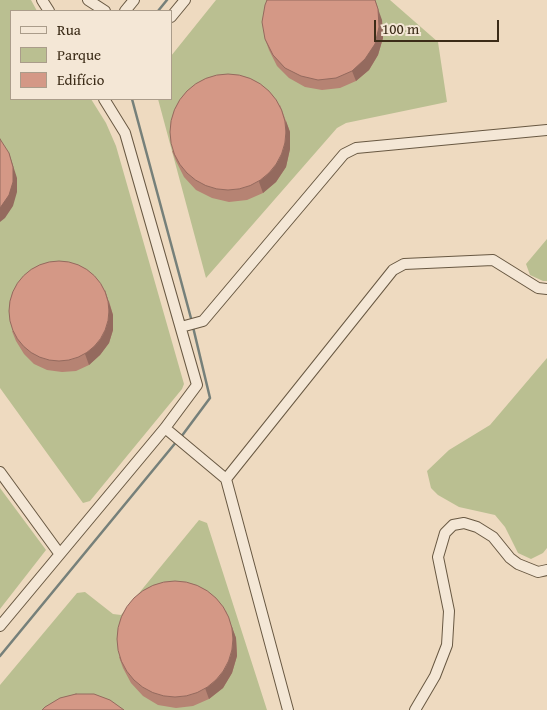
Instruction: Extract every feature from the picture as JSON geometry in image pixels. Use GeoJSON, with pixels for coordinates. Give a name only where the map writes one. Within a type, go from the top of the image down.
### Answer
{"type":"FeatureCollection","features":[{"type":"Feature","properties":{"kind":"street"},"geometry":{"type":"LineString","coordinates":[[88,0],[103,10]]}},
{"type":"Feature","properties":{"kind":"street"},"geometry":{"type":"LineString","coordinates":[[126,10],[134,0]]}},
{"type":"Feature","properties":{"kind":"street"},"geometry":{"type":"LineString","coordinates":[[172,16],[185,0]]}},
{"type":"Feature","properties":{"kind":"street"},"geometry":{"type":"LineString","coordinates":[[0,626],[165,428],[197,386],[125,134],[105,100]]}},
{"type":"Feature","properties":{"kind":"street"},"geometry":{"type":"LineString","coordinates":[[181,327],[203,321],[344,154],[356,148],[547,130]]}},
{"type":"Feature","properties":{"kind":"street"},"geometry":{"type":"LineString","coordinates":[[226,478],[393,270],[404,264],[494,260],[538,288],[547,289]]}},
{"type":"Feature","properties":{"kind":"street"},"geometry":{"type":"LineString","coordinates":[[165,428],[226,478],[288,710]]}},
{"type":"Feature","properties":{"kind":"street"},"geometry":{"type":"LineString","coordinates":[[0,472],[59,554]]}},
{"type":"Feature","properties":{"kind":"street"},"geometry":{"type":"LineString","coordinates":[[415,710],[435,676],[447,645],[449,611],[438,557],[445,533],[453,525],[464,523],[477,526],[493,536],[510,558],[518,564],[538,572],[547,570]]}},
{"type":"Feature","properties":{"kind":"green space"},"geometry":{"type":"Polygon","coordinates":[[[0,0],[31,0],[36,10],[10,10],[10,100],[92,100],[106,123],[116,146],[184,384],[182,389],[90,501],[83,503],[0,388],[0,0]]]}},
{"type":"Feature","properties":{"kind":"green space"},"geometry":{"type":"Polygon","coordinates":[[[216,0],[390,0],[438,42],[447,102],[346,123],[337,128],[206,278],[158,100],[172,100],[172,55],[216,0]]]}},
{"type":"Feature","properties":{"kind":"green space"},"geometry":{"type":"Polygon","coordinates":[[[547,239],[547,281],[543,281],[530,275],[526,264],[547,239]]]}},
{"type":"Feature","properties":{"kind":"green space"},"geometry":{"type":"Polygon","coordinates":[[[547,358],[547,548],[543,553],[531,559],[518,553],[505,527],[495,515],[459,507],[438,495],[431,488],[427,471],[449,450],[490,425],[547,358]]]}},
{"type":"Feature","properties":{"kind":"green space"},"geometry":{"type":"Polygon","coordinates":[[[0,488],[46,550],[0,609],[0,488]]]}},
{"type":"Feature","properties":{"kind":"green space"},"geometry":{"type":"Polygon","coordinates":[[[199,520],[207,523],[267,710],[0,710],[0,685],[77,593],[85,592],[113,614],[121,615],[199,520]]]}},
{"type":"Feature","properties":{"kind":"building"},"geometry":{"type":"Polygon","coordinates":[[[267,0],[375,0],[378,9],[379,27],[375,44],[365,59],[352,71],[336,78],[318,80],[301,76],[285,68],[273,55],[265,39],[262,22],[267,0]]]}},
{"type":"Feature","properties":{"kind":"building"},"geometry":{"type":"Polygon","coordinates":[[[228,74],[250,78],[269,91],[282,110],[286,132],[282,154],[269,173],[250,186],[228,190],[206,186],[187,173],[174,154],[170,132],[174,110],[187,91],[206,78],[228,74]]]}},
{"type":"Feature","properties":{"kind":"building"},"geometry":{"type":"Polygon","coordinates":[[[0,139],[9,153],[13,167],[13,182],[9,195],[0,208],[0,139]]]}},
{"type":"Feature","properties":{"kind":"building"},"geometry":{"type":"Polygon","coordinates":[[[59,261],[78,264],[95,275],[106,292],[109,311],[106,330],[95,347],[78,358],[59,361],[40,358],[23,347],[12,330],[9,311],[12,292],[23,275],[40,264],[59,261]]]}},
{"type":"Feature","properties":{"kind":"building"},"geometry":{"type":"Polygon","coordinates":[[[175,581],[197,585],[216,598],[229,617],[233,639],[229,661],[216,680],[197,693],[175,697],[153,693],[134,680],[121,661],[117,639],[121,617],[134,598],[153,585],[175,581]]]}},
{"type":"Feature","properties":{"kind":"building"},"geometry":{"type":"Polygon","coordinates":[[[76,694],[94,694],[110,700],[124,710],[42,710],[60,698],[76,694]]]}},
{"type":"Feature","properties":{"kind":"waterway"},"geometry":{"type":"LineString","coordinates":[[159,10],[167,0]]}},
{"type":"Feature","properties":{"kind":"waterway"},"geometry":{"type":"LineString","coordinates":[[132,100],[192,322]]}},
{"type":"Feature","properties":{"kind":"waterway"},"geometry":{"type":"LineString","coordinates":[[181,437],[210,398],[193,327]]}},
{"type":"Feature","properties":{"kind":"waterway"},"geometry":{"type":"LineString","coordinates":[[0,656],[177,441]]}}]}
